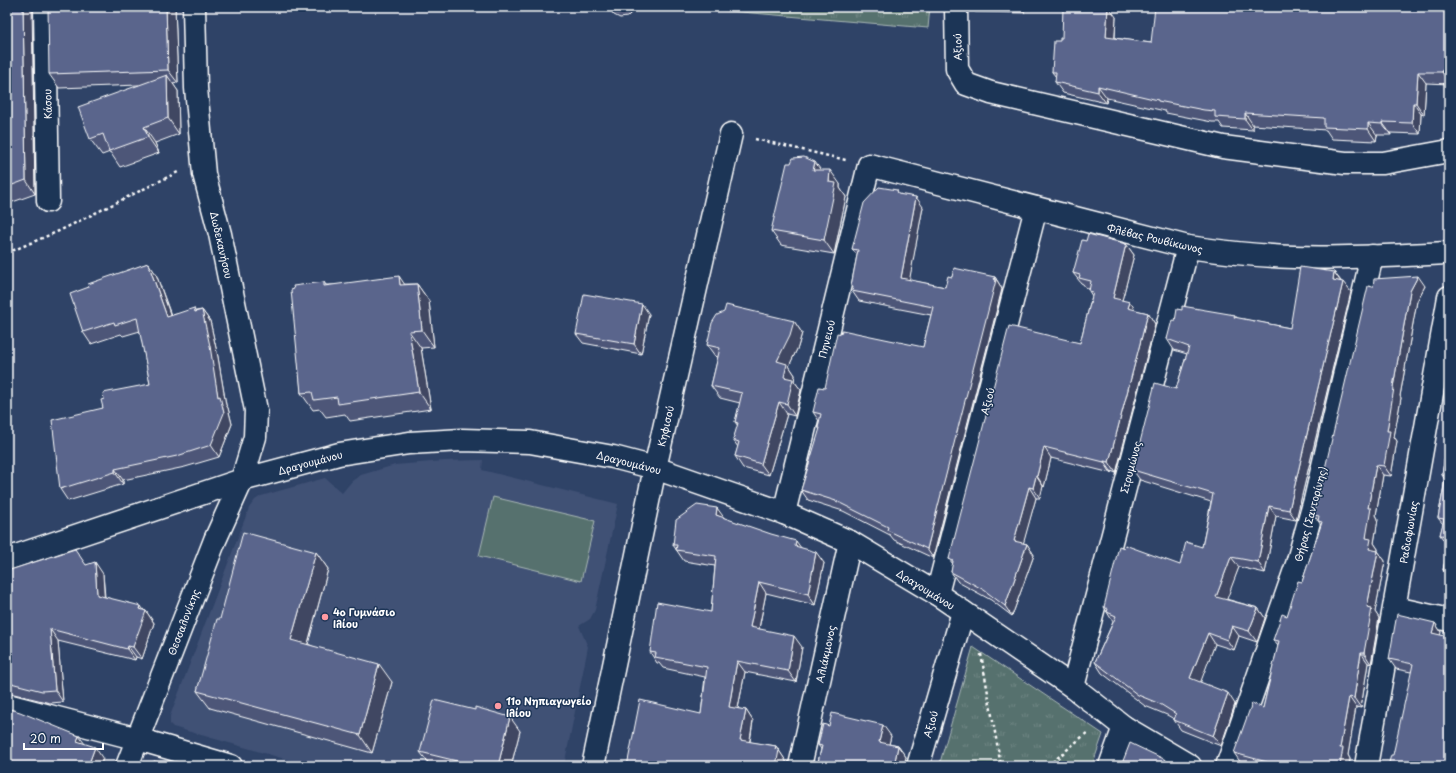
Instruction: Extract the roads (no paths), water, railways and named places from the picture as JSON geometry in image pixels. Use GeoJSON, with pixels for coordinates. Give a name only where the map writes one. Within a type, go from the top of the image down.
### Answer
{"type":"FeatureCollection","features":[{"type":"Feature","properties":{"kind":"street","name":"Κάσου"},"geometry":{"type":"LineString","coordinates":[[45,7],[48,201]]}},
{"type":"Feature","properties":{"kind":"street","name":"Δωδεκανήσου"},"geometry":{"type":"LineString","coordinates":[[194,7],[196,88],[203,167],[220,234],[256,410],[255,437],[242,480]]}},
{"type":"Feature","properties":{"kind":"street","name":"Αξιού"},"geometry":{"type":"LineString","coordinates":[[956,7],[957,69],[966,84],[991,93],[1223,147],[1345,163],[1384,163],[1449,151]]}},
{"type":"Feature","properties":{"kind":"street","name":"Κηφισού"},"geometry":{"type":"LineString","coordinates":[[593,766],[655,468],[731,134]]}},
{"type":"Feature","properties":{"kind":"street","name":"Φλέβας Ρουβίκωνος"},"geometry":{"type":"LineString","coordinates":[[869,165],[1188,247],[1243,254],[1294,257],[1449,253]]}},
{"type":"Feature","properties":{"kind":"street","name":"Πηνειού"},"geometry":{"type":"LineString","coordinates":[[784,513],[869,165]]}},
{"type":"Feature","properties":{"kind":"street","name":"Αξιού"},"geometry":{"type":"LineString","coordinates":[[937,594],[1036,208]]}},
{"type":"Feature","properties":{"kind":"street","name":"Στρυμώνος"},"geometry":{"type":"LineString","coordinates":[[1073,687],[1188,247]]}},
{"type":"Feature","properties":{"kind":"street","name":"Θήρας (Σαντορίνης)"},"geometry":{"type":"LineString","coordinates":[[1227,766],[1297,564],[1315,500],[1372,256]]}},
{"type":"Feature","properties":{"kind":"street","name":"Ραδιοφωνίας"},"geometry":{"type":"LineString","coordinates":[[1366,766],[1449,297]]}},
{"type":"Feature","properties":{"kind":"street","name":"Δραγουμάνου"},"geometry":{"type":"LineString","coordinates":[[7,559],[242,480],[339,454],[409,442],[462,440],[530,442],[613,457],[655,468],[784,513],[850,542],[937,594],[1073,687],[1116,721],[1190,766]]}},
{"type":"Feature","properties":{"kind":"street","name":"Θεσσαλονίκης"},"geometry":{"type":"LineString","coordinates":[[128,766],[215,540],[242,480]]}},
{"type":"Feature","properties":{"kind":"street","name":"Αλιάκμονος"},"geometry":{"type":"LineString","coordinates":[[800,766],[850,542]]}},
{"type":"Feature","properties":{"kind":"street"},"geometry":{"type":"LineString","coordinates":[[1395,608],[1449,620]]}},
{"type":"Feature","properties":{"kind":"street","name":"Αξιού"},"geometry":{"type":"LineString","coordinates":[[918,766],[969,616]]}},
{"type":"Feature","properties":{"kind":"street"},"geometry":{"type":"LineString","coordinates":[[7,705],[138,739],[231,766]]}},
{"type":"Feature","properties":{"kind":"street"},"geometry":{"type":"LineString","coordinates":[[1110,766],[1116,721]]}},
{"type":"Feature","properties":{"kind":"place","name":"4ο Γυμνάσιο Ιλίου"},"geometry":{"type":"Point","coordinates":[325,617]}},
{"type":"Feature","properties":{"kind":"place","name":"11ο Νηπιαγωγείο Ιλίου"},"geometry":{"type":"Point","coordinates":[498,706]}}]}
